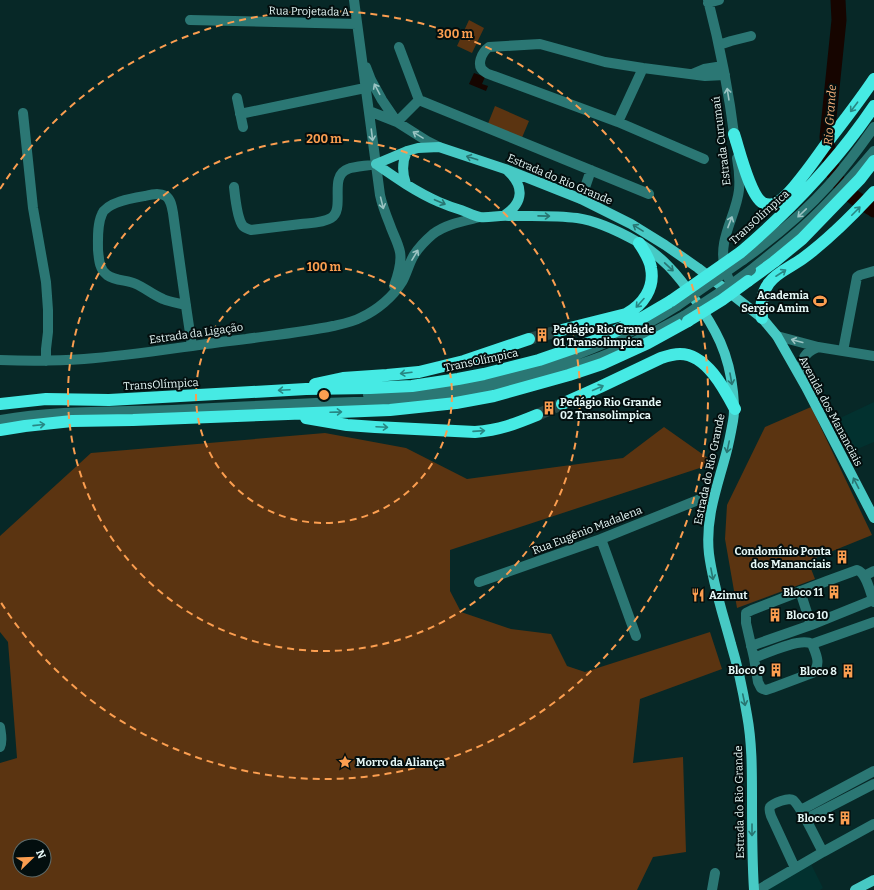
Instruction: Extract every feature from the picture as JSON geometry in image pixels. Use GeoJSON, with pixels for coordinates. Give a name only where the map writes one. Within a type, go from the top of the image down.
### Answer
{"type":"FeatureCollection","features":[{"type":"Feature","properties":{"kind":"highway"},"geometry":{"type":"LineString","coordinates":[[734,134],[754,192],[763,203],[774,204],[787,194],[815,160],[874,80]]}},
{"type":"Feature","properties":{"kind":"highway","name":"TransOlímpica"},"geometry":{"type":"LineString","coordinates":[[0,404],[46,399],[109,400],[306,389],[412,386],[484,374],[539,360],[597,340],[674,303],[742,256],[820,176],[841,152],[874,106]]}},
{"type":"Feature","properties":{"kind":"highway"},"geometry":{"type":"LineString","coordinates":[[0,430],[72,421],[390,410],[456,403],[494,396],[563,377],[602,364],[648,343],[686,319],[722,300],[750,275],[774,262],[802,239],[833,202],[874,161]]}},
{"type":"Feature","properties":{"kind":"highway"},"geometry":{"type":"LineString","coordinates":[[762,318],[761,307],[763,297],[770,281],[801,260],[840,226],[873,193]]}},
{"type":"Feature","properties":{"kind":"highway"},"geometry":{"type":"LineString","coordinates":[[558,331],[626,314],[634,310],[643,301],[651,284],[652,275],[649,260],[639,243]]}},
{"type":"Feature","properties":{"kind":"highway"},"geometry":{"type":"LineString","coordinates":[[306,389],[314,384],[343,378],[387,376],[426,370],[464,361],[529,339]]}},
{"type":"Feature","properties":{"kind":"highway"},"geometry":{"type":"LineString","coordinates":[[562,404],[661,358],[681,354],[691,356],[701,362],[714,374],[725,390],[734,409]]}},
{"type":"Feature","properties":{"kind":"highway"},"geometry":{"type":"LineString","coordinates":[[288,414],[347,425],[475,432],[506,427],[537,414]]}},
{"type":"Feature","properties":{"kind":"main road","name":"Estrada do Rio Grande"},"geometry":{"type":"LineString","coordinates":[[376,164],[418,148],[439,147],[505,168],[581,199],[631,224],[658,240],[698,268],[762,318]]}},
{"type":"Feature","properties":{"kind":"main road"},"geometry":{"type":"LineString","coordinates":[[406,184],[403,175],[403,168],[404,157],[407,152]]}},
{"type":"Feature","properties":{"kind":"main road","name":"Estrada do Rio Grande"},"geometry":{"type":"LineString","coordinates":[[376,164],[406,184],[438,202],[480,217],[558,216],[579,219],[618,231],[639,243],[673,270],[716,331],[724,350],[732,382],[734,419],[727,452],[712,504],[708,532],[709,553],[712,575],[738,672],[747,716],[752,756],[752,865],[754,890]]}},
{"type":"Feature","properties":{"kind":"main road"},"geometry":{"type":"LineString","coordinates":[[505,168],[516,181],[520,192],[517,204],[505,216]]}},
{"type":"Feature","properties":{"kind":"main road","name":"Avenida dos Mananciais"},"geometry":{"type":"LineString","coordinates":[[762,318],[776,336],[806,387],[874,518]]}},
{"type":"Feature","properties":{"kind":"main road"},"geometry":{"type":"LineString","coordinates":[[855,890],[874,880]]}},
{"type":"Feature","properties":{"kind":"street","name":"Estrada do Rio Grande"},"geometry":{"type":"LineString","coordinates":[[354,0],[376,164]]}},
{"type":"Feature","properties":{"kind":"street"},"geometry":{"type":"LineString","coordinates":[[708,2],[719,0]]}},
{"type":"Feature","properties":{"kind":"street","name":"Estrada Curumaú"},"geometry":{"type":"LineString","coordinates":[[708,2],[724,70],[739,172],[739,190],[734,212],[727,228],[723,246],[725,269],[738,299]]}},
{"type":"Feature","properties":{"kind":"street","name":"Rua Projetada A"},"geometry":{"type":"LineString","coordinates":[[190,20],[357,24]]}},
{"type":"Feature","properties":{"kind":"street"},"geometry":{"type":"LineString","coordinates":[[719,45],[752,36]]}},
{"type":"Feature","properties":{"kind":"street"},"geometry":{"type":"LineString","coordinates":[[704,159],[618,122],[484,72],[480,65],[482,55],[490,47],[540,44],[605,62],[643,68],[705,76],[724,70]]}},
{"type":"Feature","properties":{"kind":"street"},"geometry":{"type":"LineString","coordinates":[[399,47],[419,100],[649,194]]}},
{"type":"Feature","properties":{"kind":"street","name":"Estrada do Rio Grande"},"geometry":{"type":"LineString","coordinates":[[361,55],[371,80],[397,122],[439,147]]}},
{"type":"Feature","properties":{"kind":"street"},"geometry":{"type":"LineString","coordinates":[[618,122],[643,68]]}},
{"type":"Feature","properties":{"kind":"street"},"geometry":{"type":"LineString","coordinates":[[240,114],[365,88]]}},
{"type":"Feature","properties":{"kind":"street"},"geometry":{"type":"LineString","coordinates":[[236,98],[243,127]]}},
{"type":"Feature","properties":{"kind":"street"},"geometry":{"type":"LineString","coordinates":[[369,111],[397,122],[419,100]]}},
{"type":"Feature","properties":{"kind":"street"},"geometry":{"type":"LineString","coordinates":[[23,113],[33,208],[46,282],[48,310],[46,361]]}},
{"type":"Feature","properties":{"kind":"street","name":"TransOlímpica"},"geometry":{"type":"LineString","coordinates":[[742,256],[767,243],[799,216],[829,185],[874,127]]}},
{"type":"Feature","properties":{"kind":"street"},"geometry":{"type":"LineString","coordinates":[[857,177],[874,151]]}},
{"type":"Feature","properties":{"kind":"street"},"geometry":{"type":"LineString","coordinates":[[234,187],[240,220],[243,226],[247,229],[251,230],[317,222],[332,218],[335,214],[337,209],[339,178],[343,171],[349,168],[376,164],[382,205],[398,244],[400,253],[398,274],[388,300]]}},
{"type":"Feature","properties":{"kind":"street"},"geometry":{"type":"LineString","coordinates":[[581,199],[591,170]]}},
{"type":"Feature","properties":{"kind":"street"},"geometry":{"type":"LineString","coordinates":[[186,305],[162,298],[134,283],[112,277],[104,272],[98,249],[98,225],[105,209],[126,200],[157,194],[164,195],[171,203],[173,213],[192,346]]}},
{"type":"Feature","properties":{"kind":"street","name":"Estrada da Ligação"},"geometry":{"type":"LineString","coordinates":[[0,360],[46,361],[153,352],[312,330],[346,323],[361,318],[388,300],[402,282],[414,255],[424,242],[438,230],[452,224],[480,217]]}},
{"type":"Feature","properties":{"kind":"street"},"geometry":{"type":"LineString","coordinates":[[843,351],[857,277],[874,271]]}},
{"type":"Feature","properties":{"kind":"street","name":"TransOlímpica"},"geometry":{"type":"LineString","coordinates":[[0,414],[29,411],[420,392],[462,386],[522,372],[596,347],[647,324],[674,303]]}},
{"type":"Feature","properties":{"kind":"street"},"geometry":{"type":"LineString","coordinates":[[0,420],[41,414],[208,409],[386,401],[464,394],[517,383],[562,370],[593,359],[686,319]]}},
{"type":"Feature","properties":{"kind":"street"},"geometry":{"type":"LineString","coordinates":[[776,336],[818,347],[874,356]]}},
{"type":"Feature","properties":{"kind":"street"},"geometry":{"type":"LineString","coordinates":[[806,387],[802,360],[808,352],[818,347]]}},
{"type":"Feature","properties":{"kind":"street","name":"Rua Eugênio Madalena"},"geometry":{"type":"LineString","coordinates":[[479,582],[602,539],[715,492]]}},
{"type":"Feature","properties":{"kind":"street"},"geometry":{"type":"LineString","coordinates":[[703,498],[712,504]]}},
{"type":"Feature","properties":{"kind":"street"},"geometry":{"type":"LineString","coordinates":[[602,539],[636,636]]}},
{"type":"Feature","properties":{"kind":"street"},"geometry":{"type":"LineString","coordinates":[[751,646],[873,601],[864,576],[860,571],[854,571],[746,613],[746,623],[758,682],[761,688],[766,690],[812,673],[817,666],[817,655],[812,644]]}},
{"type":"Feature","properties":{"kind":"street"},"geometry":{"type":"LineString","coordinates":[[864,576],[874,571]]}},
{"type":"Feature","properties":{"kind":"street"},"geometry":{"type":"LineString","coordinates":[[800,592],[811,625]]}},
{"type":"Feature","properties":{"kind":"street"},"geometry":{"type":"LineString","coordinates":[[754,658],[801,642],[809,642],[812,644],[874,622]]}},
{"type":"Feature","properties":{"kind":"street"},"geometry":{"type":"LineString","coordinates":[[0,727],[2,738],[0,747]]}},
{"type":"Feature","properties":{"kind":"street"},"geometry":{"type":"LineString","coordinates":[[801,810],[874,771]]}},
{"type":"Feature","properties":{"kind":"street"},"geometry":{"type":"LineString","coordinates":[[806,819],[874,784]]}},
{"type":"Feature","properties":{"kind":"street"},"geometry":{"type":"LineString","coordinates":[[795,868],[771,816],[770,808],[774,804],[790,798],[794,800],[801,810],[823,852]]}},
{"type":"Feature","properties":{"kind":"street"},"geometry":{"type":"LineString","coordinates":[[758,890],[874,824]]}},
{"type":"Feature","properties":{"kind":"street"},"geometry":{"type":"LineString","coordinates":[[712,890],[715,873]]}},
{"type":"Feature","properties":{"kind":"shaded area"},"geometry":{"type":"Polygon","coordinates":[[[469,20],[484,28],[472,53],[457,46],[469,20]]]}},
{"type":"Feature","properties":{"kind":"shaded area"},"geometry":{"type":"Polygon","coordinates":[[[474,73],[485,77],[482,84],[488,86],[486,91],[469,84],[474,73]]]}},
{"type":"Feature","properties":{"kind":"shaded area"},"geometry":{"type":"Polygon","coordinates":[[[495,106],[529,121],[521,140],[487,126],[495,106]]]}},
{"type":"Feature","properties":{"kind":"shaded area"},"geometry":{"type":"Polygon","coordinates":[[[874,402],[874,442],[855,450],[838,419],[874,402]]]}},
{"type":"Feature","properties":{"kind":"shaded area"},"geometry":{"type":"Polygon","coordinates":[[[811,407],[872,535],[808,561],[815,579],[737,608],[725,539],[727,505],[765,427],[811,407]]]}},
{"type":"Feature","properties":{"kind":"shaded area"},"geometry":{"type":"Polygon","coordinates":[[[664,427],[715,463],[450,550],[450,591],[461,612],[511,629],[551,634],[567,666],[585,672],[710,632],[722,669],[640,699],[633,763],[683,757],[686,852],[653,857],[637,890],[0,890],[0,763],[17,758],[8,642],[0,632],[0,536],[91,453],[325,433],[406,448],[467,479],[623,458],[664,427]]]}},
{"type":"Feature","properties":{"kind":"shaded area"},"geometry":{"type":"Polygon","coordinates":[[[810,862],[823,888],[820,890],[767,890],[810,862]]]}},
{"type":"Feature","properties":{"kind":"waterway","name":"Rio Grande"},"geometry":{"type":"LineString","coordinates":[[838,0],[839,20],[827,137],[829,155],[833,173],[842,187],[855,198],[874,210]]}},
{"type":"Feature","properties":{"kind":"tunnel"},"geometry":{"type":"LineString","coordinates":[[529,339],[558,331]]}},
{"type":"Feature","properties":{"kind":"tunnel"},"geometry":{"type":"LineString","coordinates":[[537,415],[562,404]]}},
{"type":"Feature","properties":{"kind":"place","name":"Academia Sergio Amim"},"geometry":{"type":"Point","coordinates":[820,301]}},
{"type":"Feature","properties":{"kind":"place","name":"Pedágio Rio Grande 01 Transolimpica"},"geometry":{"type":"Point","coordinates":[542,335]}},
{"type":"Feature","properties":{"kind":"place","name":"Pedágio Rio Grande 02 Transolimpica"},"geometry":{"type":"Point","coordinates":[549,408]}},
{"type":"Feature","properties":{"kind":"place","name":"Condomínio Ponta dos Mananciais"},"geometry":{"type":"Point","coordinates":[842,557]}},
{"type":"Feature","properties":{"kind":"place","name":"Bloco 11"},"geometry":{"type":"Point","coordinates":[834,592]}},
{"type":"Feature","properties":{"kind":"place","name":"Azimut"},"geometry":{"type":"Point","coordinates":[698,595]}},
{"type":"Feature","properties":{"kind":"place","name":"Bloco 10"},"geometry":{"type":"Point","coordinates":[775,615]}},
{"type":"Feature","properties":{"kind":"place","name":"Bloco 9"},"geometry":{"type":"Point","coordinates":[776,670]}},
{"type":"Feature","properties":{"kind":"place","name":"Bloco 8"},"geometry":{"type":"Point","coordinates":[848,671]}},
{"type":"Feature","properties":{"kind":"place","name":"Morro da Aliança"},"geometry":{"type":"Point","coordinates":[345,762]}},
{"type":"Feature","properties":{"kind":"place","name":"Bloco 5"},"geometry":{"type":"Point","coordinates":[845,818]}}]}
